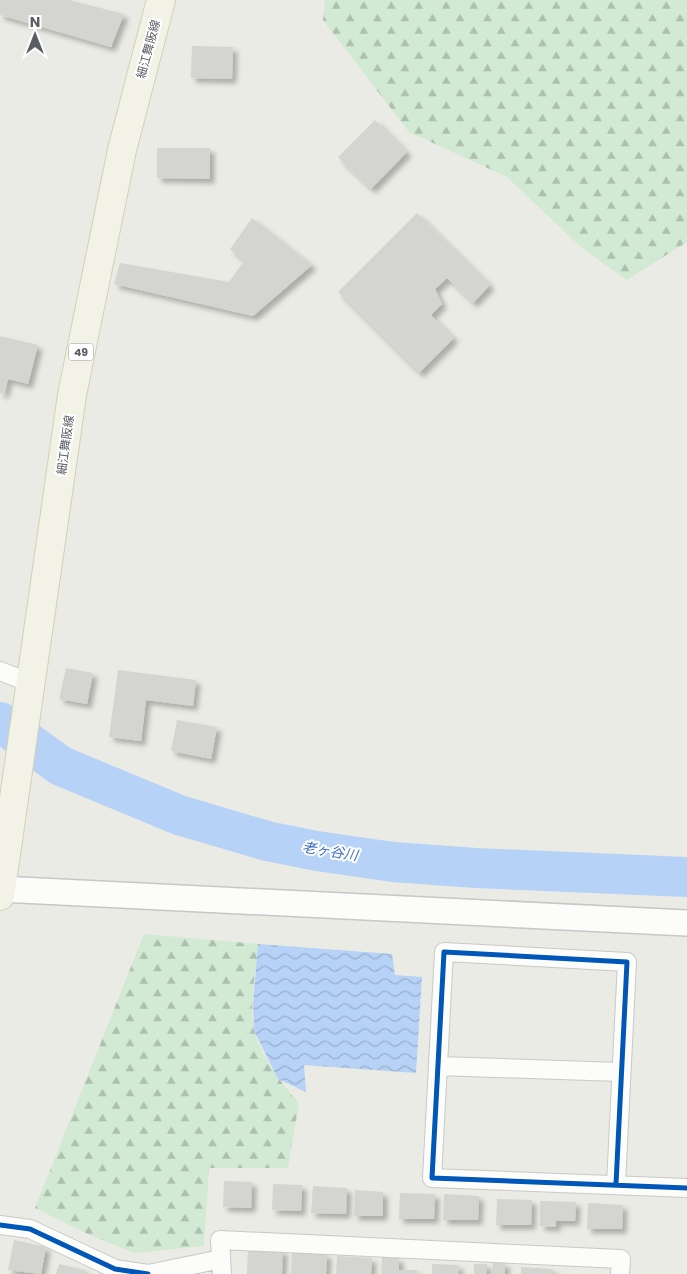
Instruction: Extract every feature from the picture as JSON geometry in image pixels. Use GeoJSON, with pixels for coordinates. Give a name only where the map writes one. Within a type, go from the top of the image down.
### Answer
{"type":"FeatureCollection","features":[{"type":"Feature","properties":{"kind":"main road","name":"細江舞阪線"},"geometry":{"type":"LineString","coordinates":[[0,891],[20,767],[72,395],[122,150],[161,0]]}},
{"type":"Feature","properties":{"kind":"street"},"geometry":{"type":"LineString","coordinates":[[0,671],[29,696]]}},
{"type":"Feature","properties":{"kind":"street"},"geometry":{"type":"LineString","coordinates":[[0,891],[687,923]]}},
{"type":"Feature","properties":{"kind":"street"},"geometry":{"type":"LineString","coordinates":[[616,1184],[626,962],[444,952],[432,1178],[687,1188]]}},
{"type":"Feature","properties":{"kind":"street"},"geometry":{"type":"LineString","coordinates":[[438,1066],[620,1072]]}},
{"type":"Feature","properties":{"kind":"street"},"geometry":{"type":"LineString","coordinates":[[0,1225],[30,1230],[115,1269],[148,1274],[222,1266],[220,1240],[621,1259],[620,1274]]}},
{"type":"Feature","properties":{"kind":"green space"},"geometry":{"type":"Polygon","coordinates":[[[325,0],[687,0],[687,242],[627,280],[583,249],[507,177],[409,132],[323,20],[325,0]]]}},
{"type":"Feature","properties":{"kind":"green space"},"geometry":{"type":"Polygon","coordinates":[[[144,934],[258,944],[253,998],[254,1030],[266,1059],[299,1103],[288,1168],[209,1168],[204,1246],[134,1253],[90,1235],[35,1208],[144,934]]]}},
{"type":"Feature","properties":{"kind":"water"},"geometry":{"type":"Polygon","coordinates":[[[258,944],[392,954],[395,975],[422,977],[416,1073],[304,1065],[306,1092],[278,1079],[254,1031],[253,1002],[258,944]]]}},
{"type":"Feature","properties":{"kind":"building"},"geometry":{"type":"Polygon","coordinates":[[[0,0],[69,0],[124,14],[111,47],[0,15],[0,0]]]}},
{"type":"Feature","properties":{"kind":"building"},"geometry":{"type":"Polygon","coordinates":[[[192,46],[233,47],[232,79],[191,78],[192,46]]]}},
{"type":"Feature","properties":{"kind":"building"},"geometry":{"type":"Polygon","coordinates":[[[375,120],[407,152],[371,189],[338,157],[375,120]]]}},
{"type":"Feature","properties":{"kind":"building"},"geometry":{"type":"Polygon","coordinates":[[[157,148],[210,148],[210,179],[157,178],[157,148]]]}},
{"type":"Feature","properties":{"kind":"building"},"geometry":{"type":"Polygon","coordinates":[[[417,213],[490,285],[473,303],[447,278],[435,289],[442,304],[431,315],[454,338],[419,373],[338,292],[417,213]]]}},
{"type":"Feature","properties":{"kind":"building"},"geometry":{"type":"Polygon","coordinates":[[[252,218],[312,265],[253,316],[114,284],[120,263],[229,282],[244,261],[230,249],[252,218]]]}},
{"type":"Feature","properties":{"kind":"building"},"geometry":{"type":"Polygon","coordinates":[[[0,336],[38,345],[28,384],[8,379],[4,394],[0,393],[0,336]]]}},
{"type":"Feature","properties":{"kind":"building"},"geometry":{"type":"Polygon","coordinates":[[[66,668],[93,673],[87,704],[59,699],[66,668]]]}},
{"type":"Feature","properties":{"kind":"building"},"geometry":{"type":"Polygon","coordinates":[[[118,670],[196,680],[193,706],[146,700],[141,741],[109,737],[118,670]]]}},
{"type":"Feature","properties":{"kind":"building"},"geometry":{"type":"Polygon","coordinates":[[[177,720],[217,727],[211,759],[171,751],[177,720]]]}},
{"type":"Feature","properties":{"kind":"building"},"geometry":{"type":"Polygon","coordinates":[[[224,1181],[252,1182],[251,1208],[223,1207],[224,1181]]]}},
{"type":"Feature","properties":{"kind":"building"},"geometry":{"type":"Polygon","coordinates":[[[273,1184],[302,1185],[301,1211],[272,1210],[273,1184]]]}},
{"type":"Feature","properties":{"kind":"building"},"geometry":{"type":"Polygon","coordinates":[[[313,1186],[347,1188],[346,1214],[311,1213],[313,1186]]]}},
{"type":"Feature","properties":{"kind":"building"},"geometry":{"type":"Polygon","coordinates":[[[355,1190],[383,1192],[383,1216],[354,1216],[355,1190]]]}},
{"type":"Feature","properties":{"kind":"building"},"geometry":{"type":"Polygon","coordinates":[[[400,1193],[435,1194],[434,1219],[399,1219],[400,1193]]]}},
{"type":"Feature","properties":{"kind":"building"},"geometry":{"type":"Polygon","coordinates":[[[444,1194],[479,1196],[478,1220],[443,1220],[444,1194]]]}},
{"type":"Feature","properties":{"kind":"building"},"geometry":{"type":"Polygon","coordinates":[[[497,1199],[532,1200],[531,1225],[496,1225],[497,1199]]]}},
{"type":"Feature","properties":{"kind":"building"},"geometry":{"type":"Polygon","coordinates":[[[540,1201],[576,1202],[575,1221],[556,1221],[556,1227],[540,1226],[540,1201]]]}},
{"type":"Feature","properties":{"kind":"building"},"geometry":{"type":"Polygon","coordinates":[[[588,1203],[623,1205],[622,1229],[587,1229],[588,1203]]]}},
{"type":"Feature","properties":{"kind":"building"},"geometry":{"type":"Polygon","coordinates":[[[14,1240],[46,1247],[41,1274],[8,1270],[14,1240]]]}},
{"type":"Feature","properties":{"kind":"building"},"geometry":{"type":"Polygon","coordinates":[[[248,1249],[283,1250],[282,1274],[247,1274],[248,1249]]]}},
{"type":"Feature","properties":{"kind":"building"},"geometry":{"type":"Polygon","coordinates":[[[292,1252],[327,1254],[326,1274],[291,1274],[292,1252]]]}},
{"type":"Feature","properties":{"kind":"building"},"geometry":{"type":"Polygon","coordinates":[[[337,1256],[372,1258],[371,1274],[336,1274],[337,1256]]]}},
{"type":"Feature","properties":{"kind":"building"},"geometry":{"type":"Polygon","coordinates":[[[382,1257],[399,1258],[399,1270],[417,1270],[417,1274],[381,1274],[382,1257]]]}},
{"type":"Feature","properties":{"kind":"building"},"geometry":{"type":"Polygon","coordinates":[[[493,1262],[505,1263],[505,1274],[492,1274],[493,1262]]]}},
{"type":"Feature","properties":{"kind":"building"},"geometry":{"type":"Polygon","coordinates":[[[59,1264],[85,1270],[84,1274],[56,1274],[59,1264]]]}},
{"type":"Feature","properties":{"kind":"building"},"geometry":{"type":"Polygon","coordinates":[[[432,1264],[459,1265],[458,1274],[432,1274],[432,1264]]]}},
{"type":"Feature","properties":{"kind":"building"},"geometry":{"type":"Polygon","coordinates":[[[474,1264],[487,1264],[486,1274],[474,1274],[474,1264]]]}},
{"type":"Feature","properties":{"kind":"building"},"geometry":{"type":"Polygon","coordinates":[[[521,1267],[553,1269],[553,1274],[521,1274],[521,1267]]]}},
{"type":"Feature","properties":{"kind":"waterway","name":"老ヶ谷川"},"geometry":{"type":"LineString","coordinates":[[0,722],[61,766],[179,815],[267,841],[317,851],[393,862],[476,868],[687,877]]}},
{"type":"Feature","properties":{"kind":"cycle path"},"geometry":{"type":"LineString","coordinates":[[616,1184],[627,962],[444,952],[432,1178],[687,1188]]}},
{"type":"Feature","properties":{"kind":"cycle path"},"geometry":{"type":"LineString","coordinates":[[0,1225],[30,1229],[115,1269],[148,1274]]}}]}
